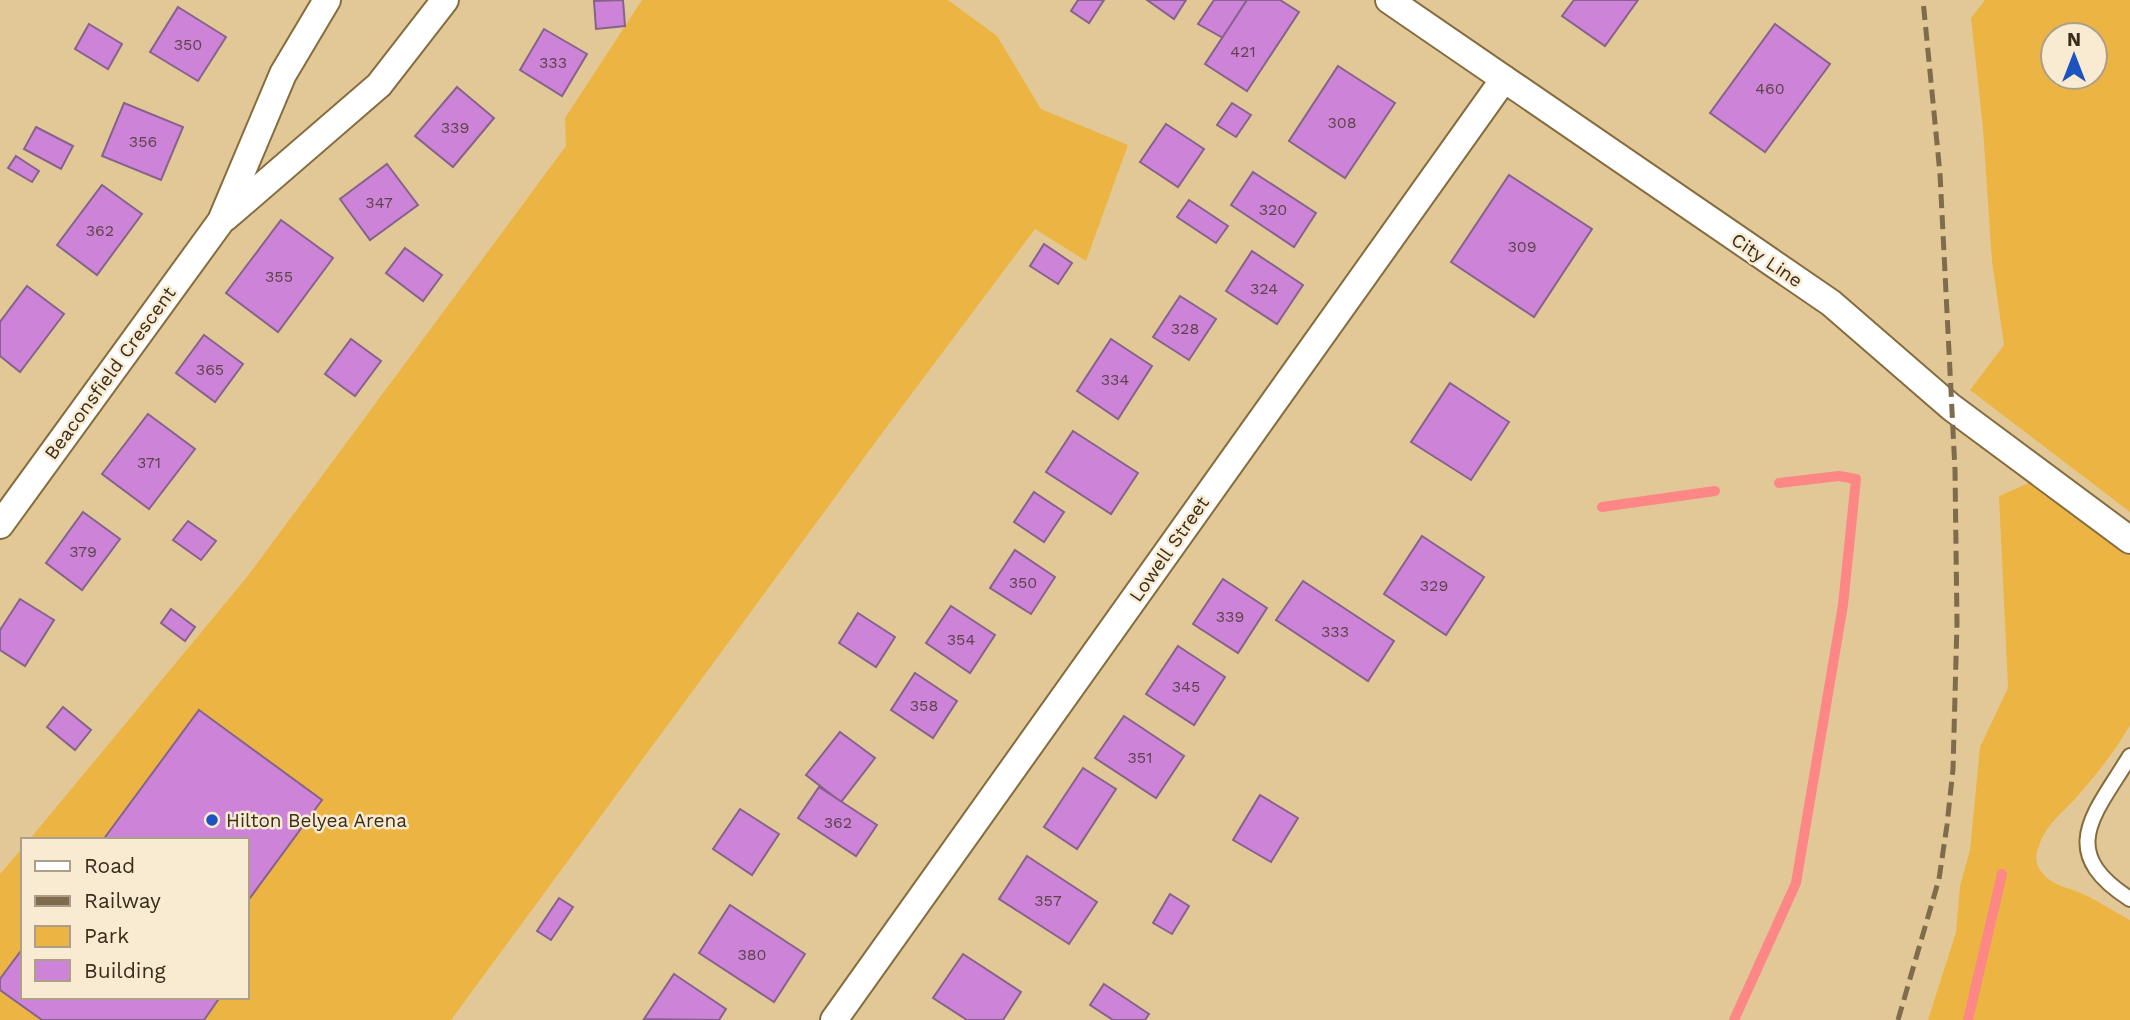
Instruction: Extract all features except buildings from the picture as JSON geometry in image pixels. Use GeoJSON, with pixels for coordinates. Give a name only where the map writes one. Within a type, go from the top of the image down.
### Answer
{"type":"FeatureCollection","features":[{"type":"Feature","properties":{"kind":"street","name":"Beaconsfield Crescent"},"geometry":{"type":"LineString","coordinates":[[0,525],[220,221],[283,74],[327,0]]}},
{"type":"Feature","properties":{"kind":"street","name":"Beaconsfield Crescent"},"geometry":{"type":"LineString","coordinates":[[220,221],[379,85],[445,0]]}},
{"type":"Feature","properties":{"kind":"street","name":"City Line"},"geometry":{"type":"LineString","coordinates":[[1389,0],[1831,303],[1951,407],[2130,540]]}},
{"type":"Feature","properties":{"kind":"street","name":"Lowell Street"},"geometry":{"type":"LineString","coordinates":[[834,1020],[1504,79]]}},
{"type":"Feature","properties":{"kind":"lane"},"geometry":{"type":"LineString","coordinates":[[2130,756],[2092,819],[2087,835],[2090,861],[2101,877],[2130,899]]}},
{"type":"Feature","properties":{"kind":"green space"},"geometry":{"type":"Polygon","coordinates":[[[642,0],[948,0],[997,36],[1041,109],[1128,145],[1086,261],[1035,229],[451,1020],[0,1020],[0,874],[21,849],[21,999],[248,999],[248,838],[31,838],[247,577],[566,146],[565,118],[642,0]]]}},
{"type":"Feature","properties":{"kind":"green space"},"geometry":{"type":"Polygon","coordinates":[[[1985,0],[2130,0],[2130,512],[1970,390],[2004,345],[1992,261],[1983,129],[1971,18],[1985,0]]]}},
{"type":"Feature","properties":{"kind":"green space"},"geometry":{"type":"Polygon","coordinates":[[[2031,482],[2130,556],[2130,725],[2097,773],[2050,826],[2037,850],[2036,858],[2041,872],[2052,882],[2089,897],[2130,920],[2130,1020],[1928,1020],[1956,932],[1960,886],[1970,850],[1980,747],[2008,688],[1999,496],[2031,482]]]}},
{"type":"Feature","properties":{"kind":"waterway"},"geometry":{"type":"LineString","coordinates":[[1734,1020],[1796,883],[1843,605],[1856,479],[1839,476],[1779,483]]}},
{"type":"Feature","properties":{"kind":"waterway"},"geometry":{"type":"LineString","coordinates":[[1602,507],[1715,491]]}},
{"type":"Feature","properties":{"kind":"waterway"},"geometry":{"type":"LineString","coordinates":[[1968,1020],[2002,874]]}},
{"type":"Feature","properties":{"kind":"railway"},"geometry":{"type":"LineString","coordinates":[[1898,1020],[1939,879],[1953,769],[1957,623],[1955,470],[1940,174],[1923,0]]}},
{"type":"Feature","properties":{"kind":"place","name":"Hilton Belyea Arena"},"geometry":{"type":"Point","coordinates":[212,820]}}]}
